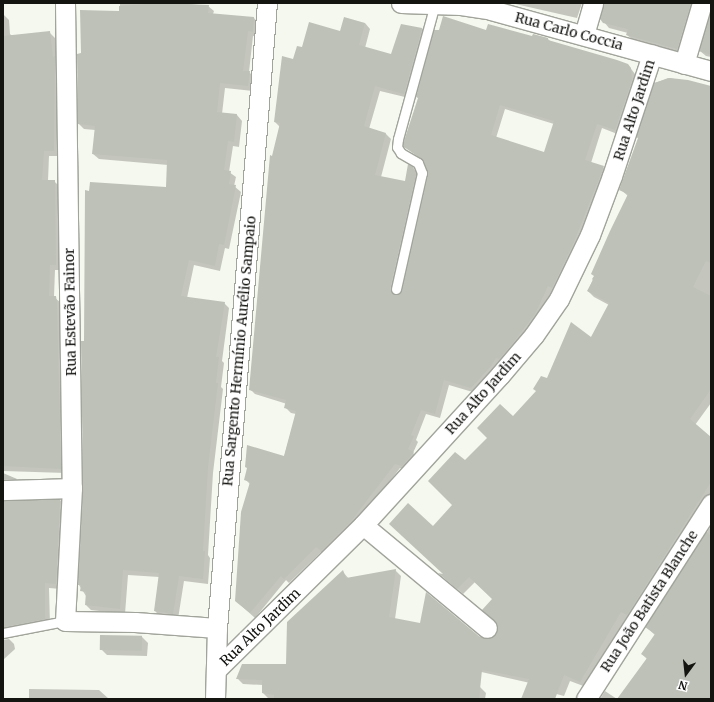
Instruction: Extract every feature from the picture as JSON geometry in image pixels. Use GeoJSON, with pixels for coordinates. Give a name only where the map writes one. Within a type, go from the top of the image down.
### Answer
{"type":"FeatureCollection","features":[{"type":"Feature","properties":{"kind":"street","name":"Rua Estevão Fainor"},"geometry":{"type":"LineString","coordinates":[[65,3],[72,488],[65,620]]}},
{"type":"Feature","properties":{"kind":"street","name":"Rua Sargento Hermínio Aurélio Sampaio"},"geometry":{"type":"LineString","coordinates":[[215,699],[217,628],[267,3]]}},
{"type":"Feature","properties":{"kind":"street","name":"Rua Carlo Coccia"},"geometry":{"type":"LineString","coordinates":[[401,3],[461,4],[491,10],[711,71]]}},
{"type":"Feature","properties":{"kind":"street"},"geometry":{"type":"LineString","coordinates":[[584,35],[593,3]]}},
{"type":"Feature","properties":{"kind":"street"},"geometry":{"type":"LineString","coordinates":[[684,64],[702,3]]}},
{"type":"Feature","properties":{"kind":"street","name":"Rua Alto Jardim"},"geometry":{"type":"LineString","coordinates":[[217,669],[363,525],[500,375],[534,335],[559,299],[590,235],[618,161],[652,54]]}},
{"type":"Feature","properties":{"kind":"street"},"geometry":{"type":"LineString","coordinates":[[3,490],[72,488]]}},
{"type":"Feature","properties":{"kind":"street","name":"Rua João Batista Blanche"},"geometry":{"type":"LineString","coordinates":[[586,699],[711,504]]}},
{"type":"Feature","properties":{"kind":"street"},"geometry":{"type":"LineString","coordinates":[[363,525],[487,628]]}},
{"type":"Feature","properties":{"kind":"street"},"geometry":{"type":"LineString","coordinates":[[65,620],[135,622],[217,628]]}},
{"type":"Feature","properties":{"kind":"lane"},"geometry":{"type":"LineString","coordinates":[[396,289],[422,174],[418,163],[401,154],[397,147],[398,139],[435,4]]}},
{"type":"Feature","properties":{"kind":"lane"},"geometry":{"type":"LineString","coordinates":[[3,633],[65,620]]}},
{"type":"Feature","properties":{"kind":"building"},"geometry":{"type":"Polygon","coordinates":[[[160,3],[209,5],[208,13],[254,17],[253,32],[248,31],[243,71],[250,71],[248,86],[220,83],[217,112],[237,114],[234,142],[228,141],[224,170],[231,171],[229,184],[236,185],[224,245],[219,244],[215,266],[189,260],[181,296],[225,302],[216,357],[219,357],[216,383],[218,383],[208,467],[203,551],[205,551],[203,579],[179,576],[173,614],[154,611],[159,573],[123,570],[120,609],[85,605],[86,592],[80,591],[81,585],[78,585],[83,489],[81,341],[84,341],[85,190],[89,191],[90,182],[166,187],[167,160],[92,154],[95,126],[78,124],[77,54],[81,53],[80,10],[119,11],[119,6],[160,3]]]}},
{"type":"Feature","properties":{"kind":"building"},"geometry":{"type":"Polygon","coordinates":[[[604,3],[691,3],[677,49],[626,35],[628,29],[603,23],[600,19],[604,3]]]}},
{"type":"Feature","properties":{"kind":"building"},"geometry":{"type":"Polygon","coordinates":[[[711,11],[711,55],[699,51],[711,11]]]}},
{"type":"Feature","properties":{"kind":"building"},"geometry":{"type":"Polygon","coordinates":[[[443,16],[486,30],[488,24],[532,36],[533,34],[548,38],[548,40],[628,64],[631,68],[632,80],[615,130],[597,124],[585,160],[604,166],[574,242],[552,288],[548,286],[535,314],[512,344],[499,359],[496,358],[491,366],[471,388],[444,380],[435,414],[421,410],[411,435],[414,436],[408,449],[414,452],[402,466],[395,464],[352,520],[321,551],[316,547],[284,579],[281,576],[250,613],[235,601],[241,512],[250,482],[244,480],[247,468],[245,467],[247,445],[284,456],[296,411],[284,408],[286,400],[249,390],[270,155],[272,156],[280,123],[274,122],[282,56],[293,59],[297,46],[302,47],[309,22],[340,31],[344,17],[365,23],[359,45],[391,54],[401,24],[422,28],[404,94],[375,86],[364,126],[386,133],[375,175],[405,181],[408,164],[413,167],[416,174],[390,288],[392,293],[397,295],[402,290],[428,174],[423,160],[404,147],[403,144],[418,98],[416,97],[434,30],[439,30],[443,16]],[[500,105],[491,135],[544,152],[554,121],[500,105]]]}},
{"type":"Feature","properties":{"kind":"building"},"geometry":{"type":"Polygon","coordinates":[[[50,31],[53,57],[55,56],[54,151],[44,151],[42,180],[55,180],[56,265],[50,265],[49,296],[56,296],[57,303],[61,469],[3,466],[3,36],[50,31]]]}},
{"type":"Feature","properties":{"kind":"building"},"geometry":{"type":"Polygon","coordinates":[[[670,78],[688,80],[711,86],[711,263],[706,261],[693,287],[711,296],[711,389],[690,419],[711,437],[711,482],[627,615],[621,612],[580,682],[564,675],[555,699],[521,699],[529,679],[482,670],[479,699],[274,699],[274,695],[262,693],[262,680],[236,679],[242,664],[286,664],[287,622],[343,570],[346,578],[396,569],[389,617],[420,623],[426,592],[480,637],[490,638],[496,635],[498,629],[497,624],[482,610],[492,599],[469,577],[457,589],[438,573],[443,574],[389,524],[408,503],[433,526],[452,505],[428,481],[455,452],[465,460],[487,438],[477,428],[500,404],[513,416],[536,391],[533,389],[541,376],[547,378],[571,322],[591,337],[609,303],[587,291],[594,276],[591,274],[628,194],[619,190],[638,138],[636,137],[654,83],[670,78]]]}},
{"type":"Feature","properties":{"kind":"building"},"geometry":{"type":"Polygon","coordinates":[[[3,473],[17,479],[3,479],[3,473]]]}},
{"type":"Feature","properties":{"kind":"building"},"geometry":{"type":"Polygon","coordinates":[[[60,499],[56,584],[45,583],[45,619],[3,627],[3,501],[60,499]]]}},
{"type":"Feature","properties":{"kind":"building"},"geometry":{"type":"Polygon","coordinates":[[[706,532],[711,536],[711,699],[617,699],[647,658],[641,654],[655,634],[645,627],[706,532]]]}},
{"type":"Feature","properties":{"kind":"building"},"geometry":{"type":"Polygon","coordinates":[[[100,635],[142,636],[142,651],[100,650],[100,635]]]}}]}
